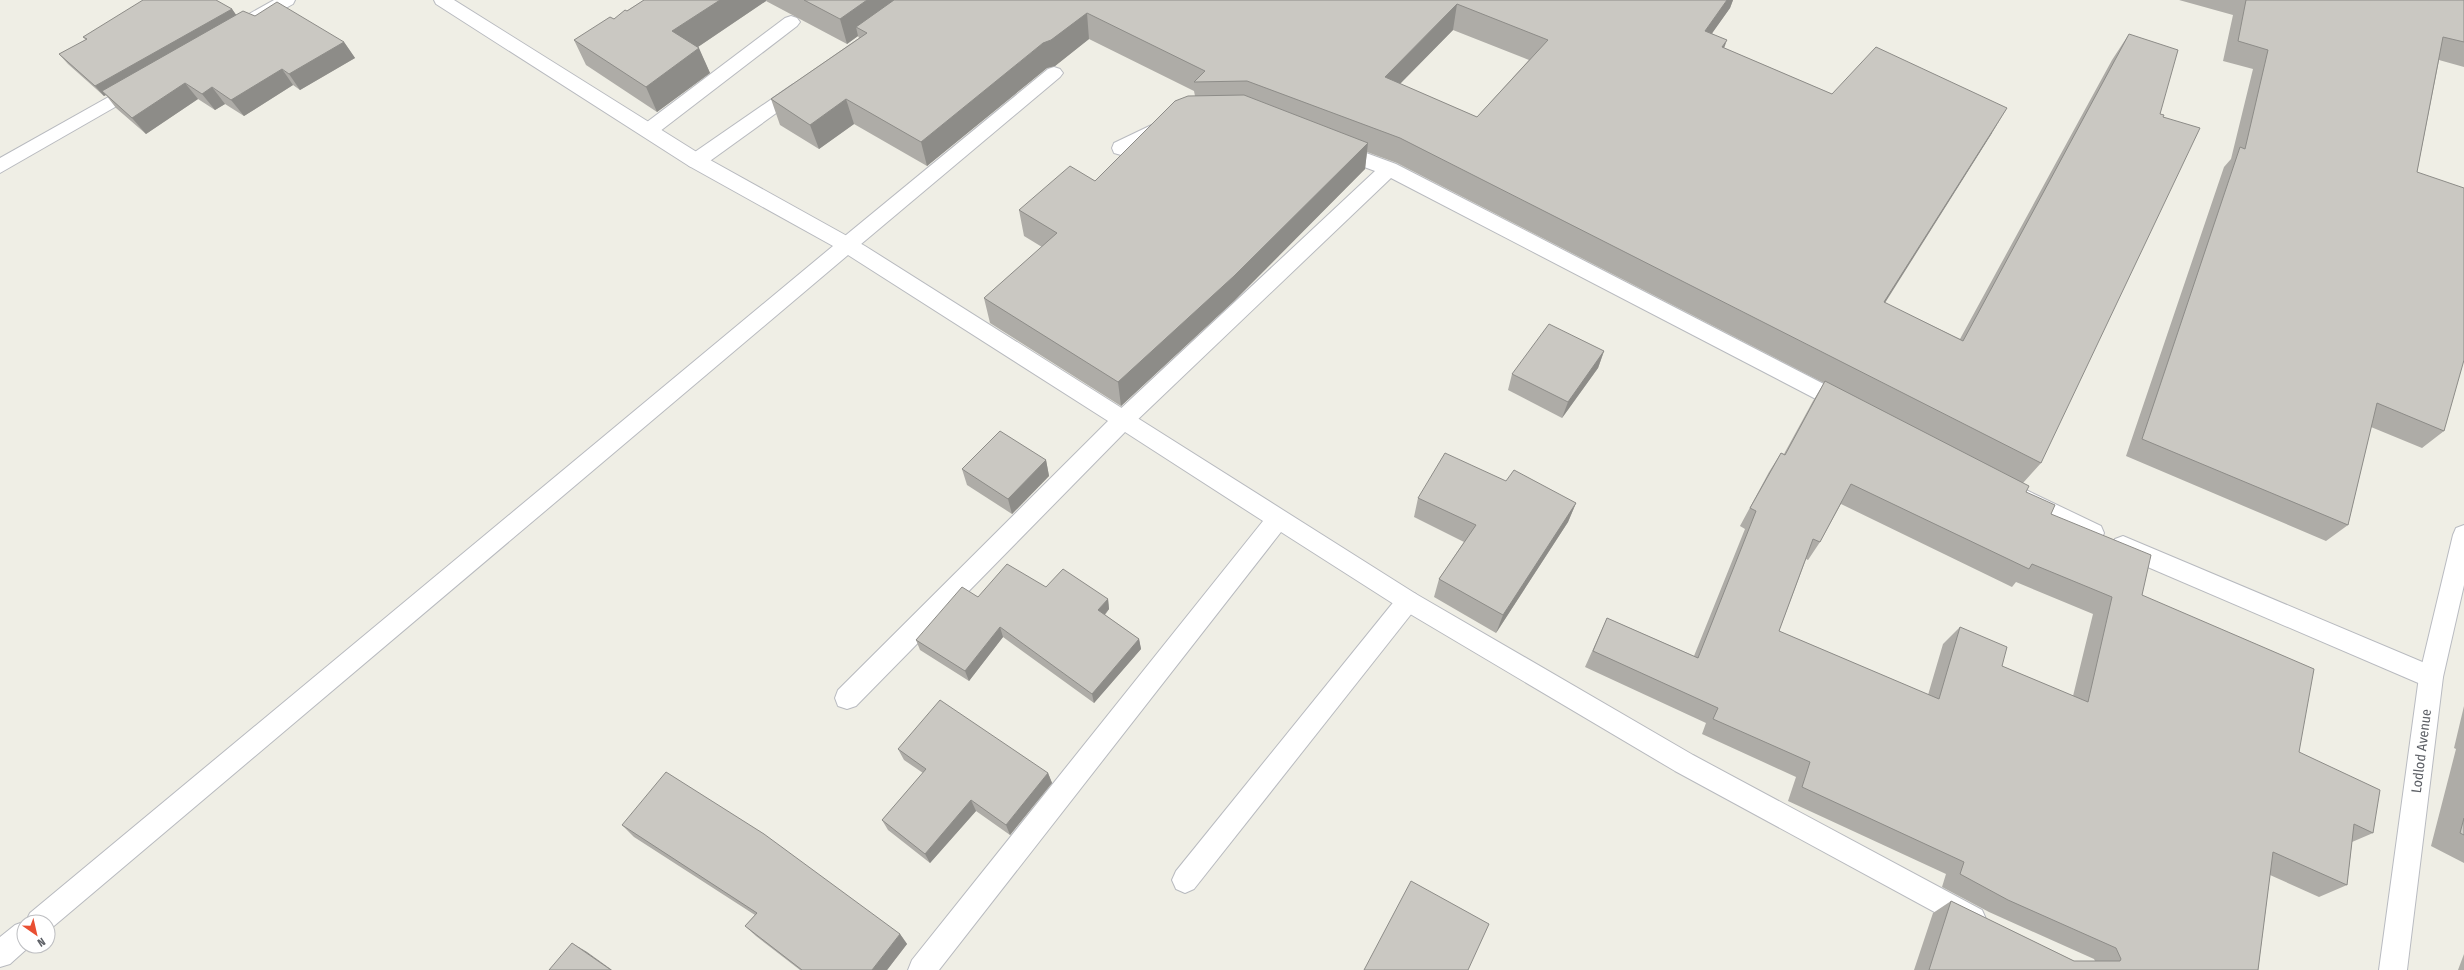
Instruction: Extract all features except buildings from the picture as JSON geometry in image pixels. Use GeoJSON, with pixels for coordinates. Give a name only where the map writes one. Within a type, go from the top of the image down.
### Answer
{"type":"FeatureCollection","features":[{"type":"Feature","properties":{"kind":"street"},"geometry":{"type":"LineString","coordinates":[[239,28],[287,0]]}},
{"type":"Feature","properties":{"kind":"street"},"geometry":{"type":"LineString","coordinates":[[446,1],[696,161],[847,245],[1124,419],[1408,601],[1684,763],[1993,928]]}},
{"type":"Feature","properties":{"kind":"street"},"geometry":{"type":"LineString","coordinates":[[649,130],[791,22]]}},
{"type":"Feature","properties":{"kind":"street"},"geometry":{"type":"LineString","coordinates":[[49,914],[1054,73]]}},
{"type":"Feature","properties":{"kind":"street"},"geometry":{"type":"LineString","coordinates":[[0,166],[150,79]]}},
{"type":"Feature","properties":{"kind":"street"},"geometry":{"type":"LineString","coordinates":[[696,161],[810,80]]}},
{"type":"Feature","properties":{"kind":"street"},"geometry":{"type":"LineString","coordinates":[[1121,148],[1175,120]]}},
{"type":"Feature","properties":{"kind":"street"},"geometry":{"type":"LineString","coordinates":[[1325,144],[1389,169],[1860,413]]}},
{"type":"Feature","properties":{"kind":"street"},"geometry":{"type":"LineString","coordinates":[[847,698],[1124,419],[1389,169]]}},
{"type":"Feature","properties":{"kind":"street"},"geometry":{"type":"LineString","coordinates":[[2007,489],[2077,526],[2431,677]]}},
{"type":"Feature","properties":{"kind":"street"},"geometry":{"type":"LineString","coordinates":[[922,970],[1278,519]]}},
{"type":"Feature","properties":{"kind":"street","name":"Lodlod Avenue"},"geometry":{"type":"LineString","coordinates":[[2393,970],[2431,677],[2464,536]]}},
{"type":"Feature","properties":{"kind":"street"},"geometry":{"type":"LineString","coordinates":[[1185,880],[1408,601]]}},
{"type":"Feature","properties":{"kind":"street"},"geometry":{"type":"LineString","coordinates":[[0,954],[16,941]]}}]}
